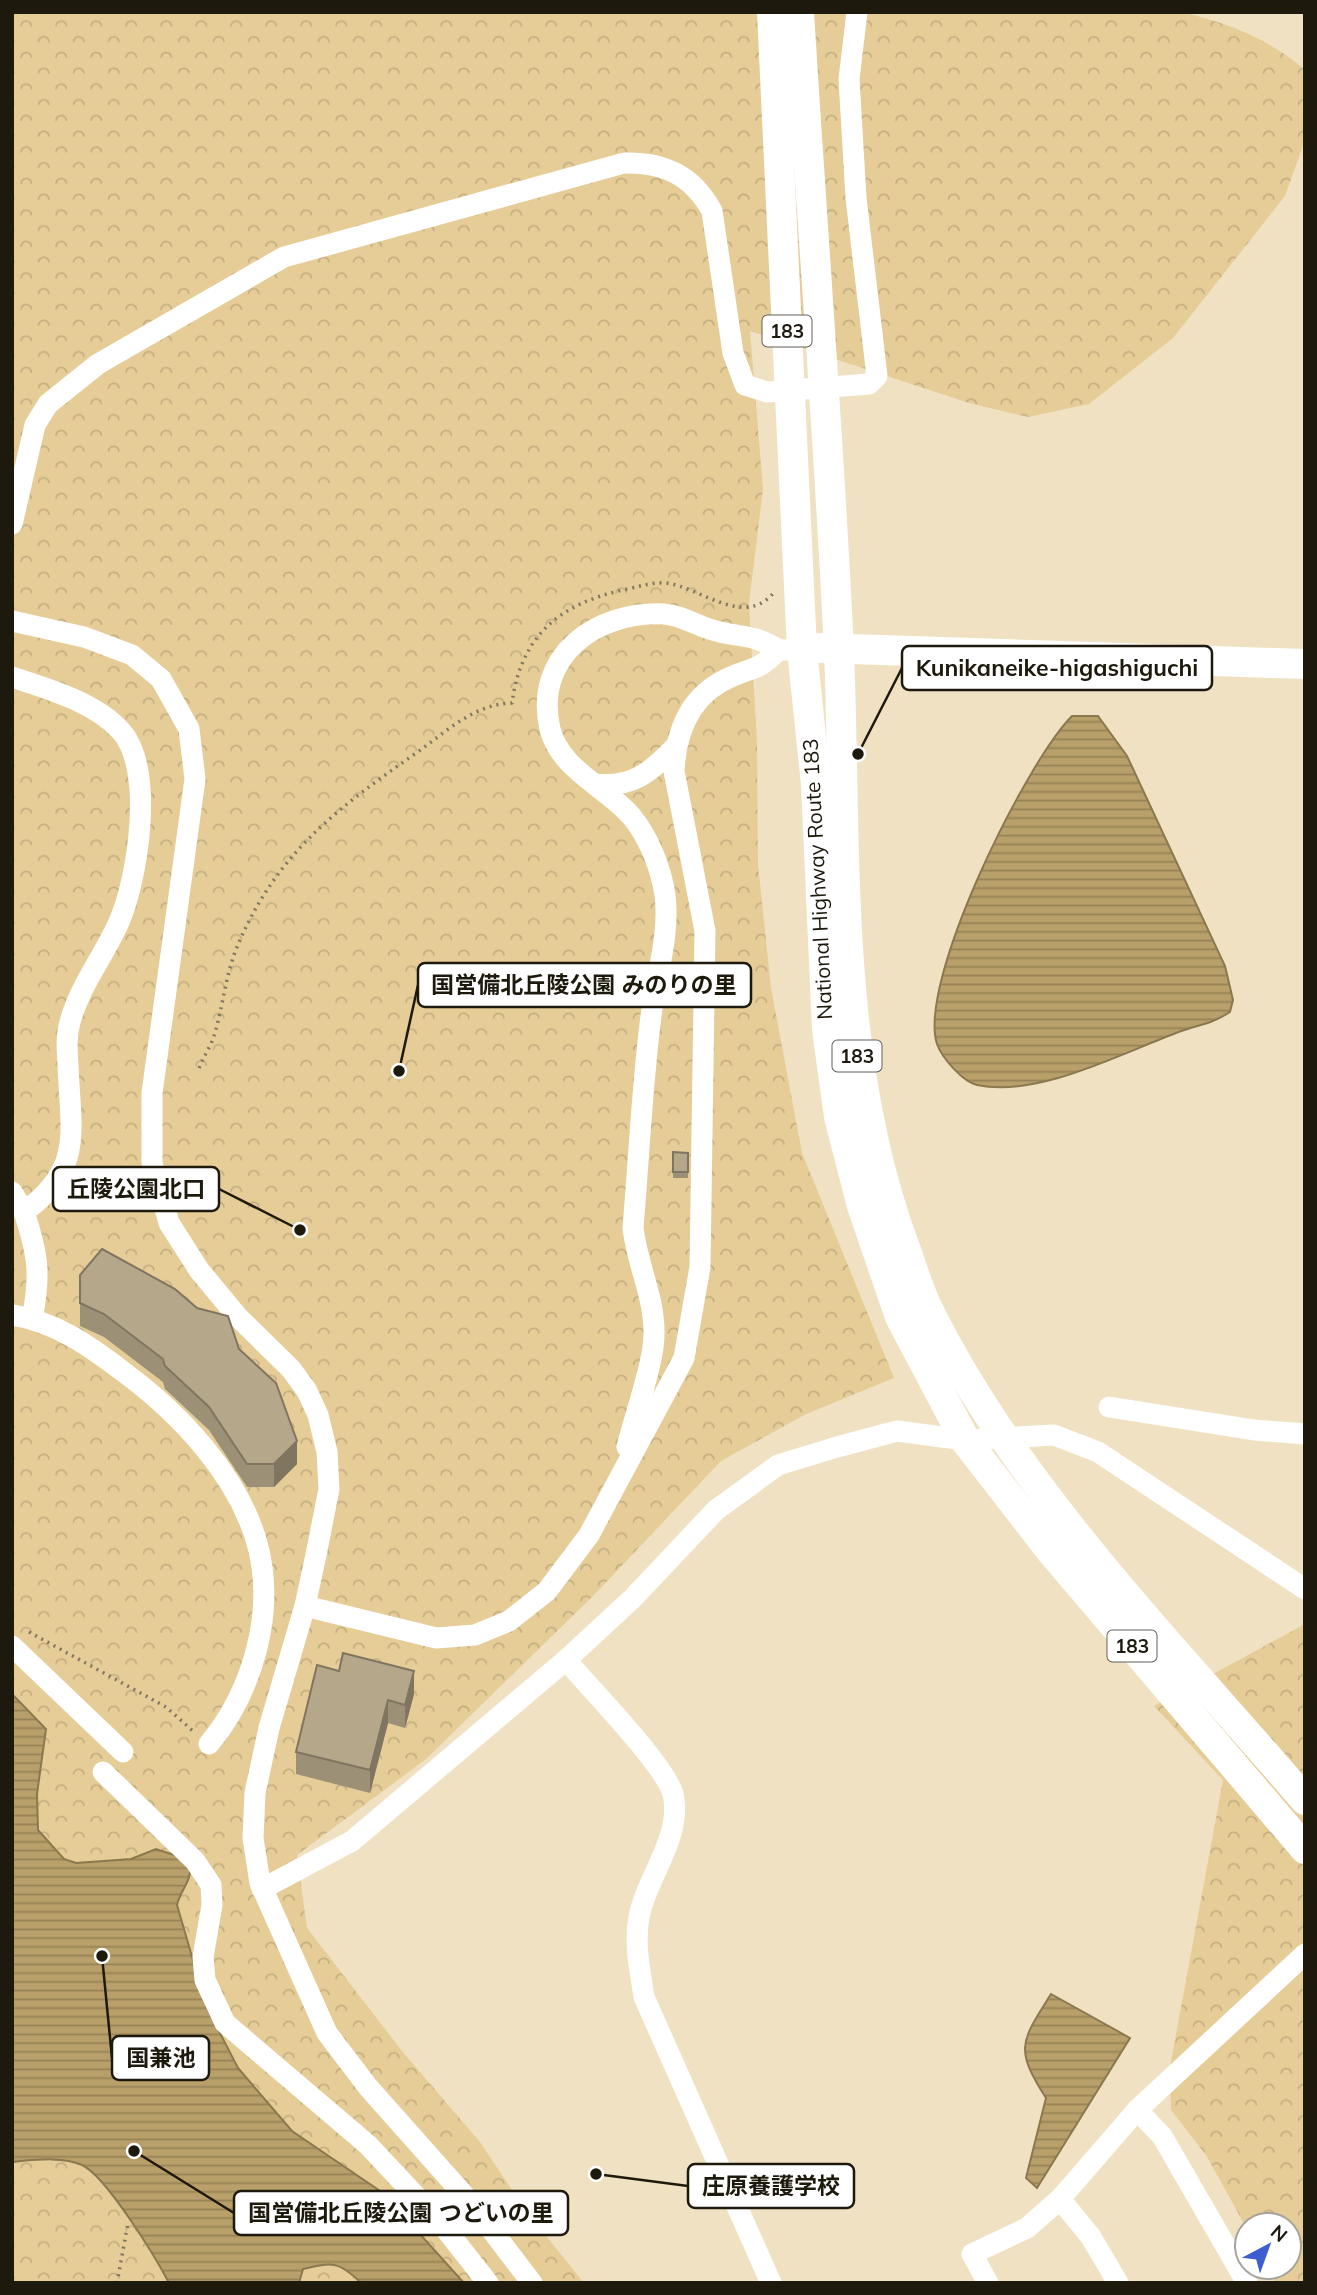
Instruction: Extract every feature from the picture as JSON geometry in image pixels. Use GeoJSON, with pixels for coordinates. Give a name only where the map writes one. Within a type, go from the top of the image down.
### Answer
{"type":"FeatureCollection","features":[{"type":"Feature","properties":{"kind":"highway","name":"National Highway Route 183"},"geometry":{"type":"LineString","coordinates":[[772,12],[791,650],[816,784],[827,1029],[839,1117],[862,1206],[900,1317],[965,1440],[1051,1551],[1305,1849]]}},
{"type":"Feature","properties":{"kind":"highway","name":"National Highway Route 183"},"geometry":{"type":"LineString","coordinates":[[799,12],[839,647],[852,1022],[866,1112],[888,1203],[927,1307],[1002,1436],[1076,1532],[1305,1800]]}},
{"type":"Feature","properties":{"kind":"highway"},"geometry":{"type":"LineString","coordinates":[[791,650],[839,647],[1305,664]]}},
{"type":"Feature","properties":{"kind":"street"},"geometry":{"type":"LineString","coordinates":[[12,524],[35,425],[48,404],[98,364],[284,257],[624,163],[662,167],[685,178],[703,195],[712,211],[718,233],[729,331],[738,373],[745,385],[767,392],[869,384],[877,376],[856,198],[849,79],[858,12]]}},
{"type":"Feature","properties":{"kind":"street"},"geometry":{"type":"LineString","coordinates":[[620,1472],[654,1336],[650,1297],[636,1257],[633,1228],[651,1014],[665,946],[665,894],[649,841],[631,816],[570,763],[551,731],[547,690],[564,654],[594,628],[623,616],[667,614],[718,632],[758,637],[791,650]]}},
{"type":"Feature","properties":{"kind":"street"},"geometry":{"type":"LineString","coordinates":[[12,621],[84,637],[132,654],[161,679],[189,729],[195,779],[152,1093],[152,1163],[169,1223],[199,1270],[237,1316],[291,1369],[307,1391],[318,1415],[327,1452],[329,1489],[305,1606],[269,1728],[255,1793],[253,1838],[262,1889],[327,2033],[368,2087],[471,2203],[532,2283]]}},
{"type":"Feature","properties":{"kind":"street"},"geometry":{"type":"LineString","coordinates":[[305,1606],[436,1637],[475,1635],[509,1621],[547,1591],[580,1546],[684,1358],[700,1267],[705,932],[674,771],[675,747],[690,709],[717,684],[760,669],[791,650]]}},
{"type":"Feature","properties":{"kind":"street"},"geometry":{"type":"LineString","coordinates":[[12,677],[52,691],[107,717],[132,746],[140,793],[140,820],[129,891],[119,921],[80,995],[69,1025],[69,1158],[51,1186],[23,1212]]}},
{"type":"Feature","properties":{"kind":"street"},"geometry":{"type":"LineString","coordinates":[[595,784],[614,786],[633,783],[648,774],[675,747]]}},
{"type":"Feature","properties":{"kind":"street"},"geometry":{"type":"LineString","coordinates":[[12,1192],[23,1212],[37,1252],[40,1271],[22,1317],[74,1337],[149,1392],[191,1432],[237,1497],[249,1520],[261,1562],[263,1598],[258,1642],[242,1690],[224,1724],[209,1744]]}},
{"type":"Feature","properties":{"kind":"street"},"geometry":{"type":"LineString","coordinates":[[1109,1407],[1254,1430],[1305,1434]]}},
{"type":"Feature","properties":{"kind":"street"},"geometry":{"type":"LineString","coordinates":[[262,1889],[352,1841],[566,1660],[633,1598],[716,1510],[778,1465],[897,1431],[965,1440],[1054,1435],[1098,1452],[1305,1589]]}},
{"type":"Feature","properties":{"kind":"street"},"geometry":{"type":"LineString","coordinates":[[18,1637],[123,1752]]}},
{"type":"Feature","properties":{"kind":"street"},"geometry":{"type":"LineString","coordinates":[[566,1660],[661,1772],[673,1794],[674,1822],[639,1915],[636,1950],[644,1997],[771,2283]]}},
{"type":"Feature","properties":{"kind":"street"},"geometry":{"type":"LineString","coordinates":[[103,1772],[195,1861],[211,1885],[212,1905],[203,1957],[205,1980],[225,2023],[368,2145],[440,2222],[488,2283]]}},
{"type":"Feature","properties":{"kind":"street"},"geometry":{"type":"LineString","coordinates":[[988,2283],[972,2254],[1027,2228],[1060,2199],[1138,2110],[1305,1954]]}},
{"type":"Feature","properties":{"kind":"street"},"geometry":{"type":"LineString","coordinates":[[1138,2110],[1162,2136],[1247,2283]]}},
{"type":"Feature","properties":{"kind":"street"},"geometry":{"type":"LineString","coordinates":[[1060,2199],[1091,2237],[1118,2283]]}},
{"type":"Feature","properties":{"kind":"path"},"geometry":{"type":"LineString","coordinates":[[199,1068],[212,1041],[233,957],[272,878],[303,842],[406,760],[483,707],[512,703],[526,653],[542,631],[560,614],[589,598],[654,583],[678,586],[719,603],[744,608],[769,598],[778,586]]}},
{"type":"Feature","properties":{"kind":"path"},"geometry":{"type":"LineString","coordinates":[[18,1637],[166,1707],[209,1744]]}},
{"type":"Feature","properties":{"kind":"path"},"geometry":{"type":"LineString","coordinates":[[117,2283],[128,2223]]}},
{"type":"Feature","properties":{"kind":"green space"},"geometry":{"type":"Polygon","coordinates":[[[12,12],[1182,12],[1216,21],[1261,40],[1304,69],[1305,140],[1285,196],[1173,338],[1089,404],[1028,417],[969,403],[750,331],[763,489],[749,603],[757,743],[758,864],[771,988],[802,1153],[894,1378],[806,1414],[721,1461],[593,1596],[426,1759],[297,1855],[307,1928],[402,2051],[480,2142],[526,2211],[584,2283],[12,2283],[12,12]]]}},
{"type":"Feature","properties":{"kind":"green space"},"geometry":{"type":"Polygon","coordinates":[[[1305,1624],[1305,2283],[1275,2281],[1303,2281],[1303,2211],[1237,2211],[1206,2155],[1171,2110],[1170,2067],[1223,1780],[1154,1706],[1305,1624]]]}},
{"type":"Feature","properties":{"kind":"shaded area"},"geometry":{"type":"Polygon","coordinates":[[[1072,716],[1098,716],[1127,756],[1225,966],[1233,1000],[1230,1012],[1052,1080],[1000,1087],[977,1085],[954,1069],[937,1044],[935,1014],[943,973],[959,925],[1004,824],[1052,741],[1072,716]]]}},
{"type":"Feature","properties":{"kind":"shaded area"},"geometry":{"type":"Polygon","coordinates":[[[12,1694],[46,1729],[37,1794],[38,1830],[64,1859],[76,1863],[131,1859],[156,1849],[187,1859],[190,1865],[189,1877],[177,1905],[207,2008],[238,2068],[292,2131],[383,2193],[464,2283],[361,2283],[341,2267],[321,2265],[303,2269],[299,2283],[169,2283],[130,2219],[92,2172],[82,2165],[66,2160],[12,2162],[12,1694]]]}},
{"type":"Feature","properties":{"kind":"shaded area"},"geometry":{"type":"Polygon","coordinates":[[[1051,1994],[1130,2038],[1037,2188],[1026,2178],[1046,2098],[1029,2067],[1025,2045],[1033,2023],[1051,1994]]]}},
{"type":"Feature","properties":{"kind":"building"},"geometry":{"type":"Polygon","coordinates":[[[673,1152],[688,1153],[688,1172],[673,1172],[673,1152]]]}},
{"type":"Feature","properties":{"kind":"building"},"geometry":{"type":"Polygon","coordinates":[[[102,1249],[175,1289],[197,1308],[228,1316],[239,1349],[276,1383],[297,1441],[274,1464],[247,1464],[209,1407],[165,1366],[163,1359],[104,1314],[80,1303],[80,1275],[102,1249]]]}},
{"type":"Feature","properties":{"kind":"building"},"geometry":{"type":"Polygon","coordinates":[[[343,1653],[414,1671],[405,1705],[388,1700],[370,1770],[296,1752],[317,1665],[339,1671],[343,1653]]]}},
{"type":"Feature","properties":{"kind":"place","name":"Kunikaneike-higashiguchi"},"geometry":{"type":"Point","coordinates":[858,754]}},
{"type":"Feature","properties":{"kind":"place","name":"国営備北丘陵公園 みのりの里"},"geometry":{"type":"Point","coordinates":[399,1071]}},
{"type":"Feature","properties":{"kind":"place","name":"丘陵公園北口"},"geometry":{"type":"Point","coordinates":[300,1230]}},
{"type":"Feature","properties":{"kind":"place","name":"国兼池"},"geometry":{"type":"Point","coordinates":[102,1956]}},
{"type":"Feature","properties":{"kind":"place","name":"国営備北丘陵公園 つどいの里"},"geometry":{"type":"Point","coordinates":[134,2151]}},
{"type":"Feature","properties":{"kind":"place","name":"庄原養護学校"},"geometry":{"type":"Point","coordinates":[596,2174]}}]}
